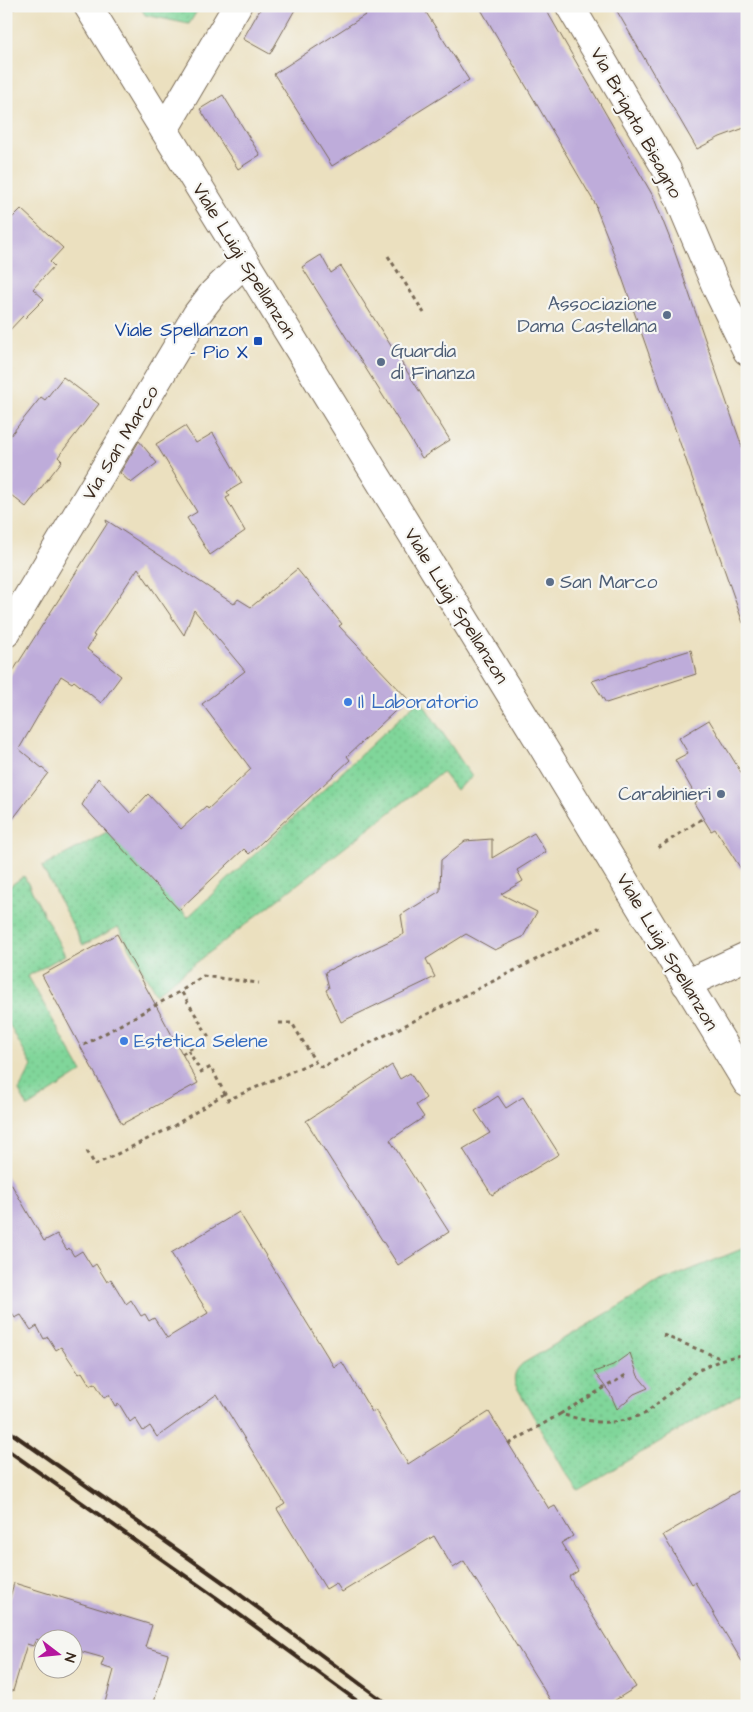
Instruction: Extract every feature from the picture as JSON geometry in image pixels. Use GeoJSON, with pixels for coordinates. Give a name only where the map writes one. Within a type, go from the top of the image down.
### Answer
{"type":"FeatureCollection","features":[{"type":"Feature","properties":{"kind":"street","name":"Viale Luigi Spellanzon"},"geometry":{"type":"LineString","coordinates":[[88,6],[747,1083]]}},
{"type":"Feature","properties":{"kind":"street"},"geometry":{"type":"LineString","coordinates":[[164,130],[237,6]]}},
{"type":"Feature","properties":{"kind":"street","name":"Via Brigata Bisagno"},"geometry":{"type":"LineString","coordinates":[[570,6],[667,170],[718,290],[747,351]]}},
{"type":"Feature","properties":{"kind":"street","name":"Via San Marco"},"geometry":{"type":"LineString","coordinates":[[6,633],[197,314],[214,292],[245,262]]}},
{"type":"Feature","properties":{"kind":"street"},"geometry":{"type":"LineString","coordinates":[[686,984],[747,956]]}},
{"type":"Feature","properties":{"kind":"path"},"geometry":{"type":"LineString","coordinates":[[6,13],[17,6]]}},
{"type":"Feature","properties":{"kind":"path"},"geometry":{"type":"LineString","coordinates":[[388,256],[424,313]]}},
{"type":"Feature","properties":{"kind":"path"},"geometry":{"type":"LineString","coordinates":[[658,848],[703,818]]}},
{"type":"Feature","properties":{"kind":"path"},"geometry":{"type":"LineString","coordinates":[[279,1023],[292,1023],[317,1065],[322,1066],[601,927]]}},
{"type":"Feature","properties":{"kind":"path"},"geometry":{"type":"LineString","coordinates":[[84,1045],[181,992],[203,976],[259,983]]}},
{"type":"Feature","properties":{"kind":"path"},"geometry":{"type":"LineString","coordinates":[[181,992],[210,1037],[182,1054]]}},
{"type":"Feature","properties":{"kind":"path"},"geometry":{"type":"LineString","coordinates":[[188,1050],[202,1072],[211,1067],[228,1100],[315,1061]]}},
{"type":"Feature","properties":{"kind":"path"},"geometry":{"type":"LineString","coordinates":[[87,1151],[95,1164],[172,1127],[224,1094]]}},
{"type":"Feature","properties":{"kind":"path"},"geometry":{"type":"LineString","coordinates":[[663,1336],[723,1360]]}},
{"type":"Feature","properties":{"kind":"path"},"geometry":{"type":"LineString","coordinates":[[560,1414],[602,1423],[637,1417],[653,1408],[695,1372],[723,1360],[747,1354]]}},
{"type":"Feature","properties":{"kind":"path"},"geometry":{"type":"LineString","coordinates":[[508,1444],[626,1375]]}},
{"type":"Feature","properties":{"kind":"green space"},"geometry":{"type":"Polygon","coordinates":[[[140,6],[200,6],[189,24],[145,15],[140,6]]]}},
{"type":"Feature","properties":{"kind":"green space"},"geometry":{"type":"Polygon","coordinates":[[[420,699],[472,777],[456,790],[442,772],[156,994],[118,927],[83,945],[42,867],[107,832],[188,917],[420,699]]]}},
{"type":"Feature","properties":{"kind":"green space"},"geometry":{"type":"Polygon","coordinates":[[[24,876],[65,955],[28,976],[82,1072],[28,1107],[19,1091],[32,1066],[6,1019],[6,889],[24,876]]]}},
{"type":"Feature","properties":{"kind":"green space"},"geometry":{"type":"Polygon","coordinates":[[[747,1247],[747,1390],[578,1490],[564,1470],[515,1384],[515,1375],[518,1368],[658,1283],[747,1247]]]}},
{"type":"Feature","properties":{"kind":"building"},"geometry":{"type":"Polygon","coordinates":[[[262,6],[297,6],[270,54],[243,39],[262,6]]]}},
{"type":"Feature","properties":{"kind":"building"},"geometry":{"type":"Polygon","coordinates":[[[379,6],[422,6],[469,80],[332,166],[274,74],[379,6]]]}},
{"type":"Feature","properties":{"kind":"building"},"geometry":{"type":"Polygon","coordinates":[[[479,6],[544,6],[653,196],[672,244],[747,461],[747,623],[743,623],[597,207],[479,6]]]}},
{"type":"Feature","properties":{"kind":"building"},"geometry":{"type":"Polygon","coordinates":[[[614,6],[747,6],[747,127],[720,137],[697,149],[614,6]]]}},
{"type":"Feature","properties":{"kind":"building"},"geometry":{"type":"Polygon","coordinates":[[[223,95],[260,155],[238,169],[200,109],[223,95]]]}},
{"type":"Feature","properties":{"kind":"building"},"geometry":{"type":"Polygon","coordinates":[[[21,209],[63,248],[50,262],[54,266],[33,289],[44,299],[25,318],[23,316],[6,334],[6,224],[21,209]]]}},
{"type":"Feature","properties":{"kind":"building","name":"Guardia di Finanza"},"geometry":{"type":"Polygon","coordinates":[[[321,255],[331,273],[341,266],[450,440],[422,458],[302,267],[321,255]]]}},
{"type":"Feature","properties":{"kind":"building"},"geometry":{"type":"Polygon","coordinates":[[[63,377],[99,404],[58,457],[62,461],[26,507],[6,491],[6,441],[41,397],[45,400],[63,377]]]}},
{"type":"Feature","properties":{"kind":"building"},"geometry":{"type":"Polygon","coordinates":[[[185,426],[196,443],[213,433],[242,483],[227,492],[230,496],[226,498],[245,531],[210,555],[187,518],[197,512],[156,444],[185,426]]]}},
{"type":"Feature","properties":{"kind":"building"},"geometry":{"type":"Polygon","coordinates":[[[139,441],[157,463],[131,483],[120,473],[139,441]]]}},
{"type":"Feature","properties":{"kind":"building"},"geometry":{"type":"Polygon","coordinates":[[[106,520],[234,604],[238,599],[251,607],[297,569],[342,624],[339,626],[408,699],[347,756],[350,760],[249,854],[244,849],[179,910],[82,805],[98,778],[130,813],[148,794],[181,829],[206,806],[208,809],[251,769],[202,704],[245,671],[194,610],[184,635],[138,568],[93,635],[95,636],[87,649],[121,676],[101,703],[74,681],[72,683],[61,676],[19,749],[48,773],[6,828],[6,682],[107,524],[106,520]]]}},
{"type":"Feature","properties":{"kind":"building"},"geometry":{"type":"Polygon","coordinates":[[[691,650],[696,674],[606,703],[592,681],[691,650]]]}},
{"type":"Feature","properties":{"kind":"building","name":"Carabinieri"},"geometry":{"type":"Polygon","coordinates":[[[709,720],[747,782],[747,878],[715,829],[711,831],[703,818],[694,803],[698,800],[675,760],[688,753],[679,738],[709,720]]]}},
{"type":"Feature","properties":{"kind":"building"},"geometry":{"type":"Polygon","coordinates":[[[534,833],[546,852],[517,870],[523,881],[501,894],[537,912],[523,937],[495,950],[466,934],[426,959],[435,977],[341,1022],[326,990],[329,988],[325,972],[404,934],[401,915],[440,891],[441,860],[465,841],[492,839],[492,858],[534,833]]]}},
{"type":"Feature","properties":{"kind":"building"},"geometry":{"type":"Polygon","coordinates":[[[117,934],[198,1083],[122,1124],[42,975],[117,934]]]}},
{"type":"Feature","properties":{"kind":"building"},"geometry":{"type":"Polygon","coordinates":[[[392,1065],[400,1079],[410,1073],[426,1098],[416,1105],[424,1117],[390,1140],[449,1232],[398,1265],[306,1121],[392,1065]]]}},
{"type":"Feature","properties":{"kind":"building"},"geometry":{"type":"Polygon","coordinates":[[[498,1096],[506,1108],[523,1097],[559,1154],[492,1195],[463,1149],[490,1133],[475,1111],[498,1096]]]}},
{"type":"Feature","properties":{"kind":"building"},"geometry":{"type":"Polygon","coordinates":[[[6,1175],[44,1241],[57,1234],[67,1250],[69,1248],[74,1256],[82,1251],[92,1267],[96,1264],[107,1282],[111,1279],[126,1304],[131,1300],[141,1316],[145,1314],[149,1321],[154,1318],[167,1338],[208,1313],[171,1253],[239,1212],[334,1367],[342,1362],[372,1412],[375,1410],[408,1464],[489,1412],[549,1509],[555,1506],[573,1536],[561,1543],[578,1571],[569,1577],[636,1687],[606,1706],[554,1706],[464,1561],[453,1568],[434,1536],[342,1592],[336,1583],[326,1589],[277,1509],[285,1504],[217,1394],[157,1437],[150,1426],[143,1431],[135,1418],[130,1422],[119,1404],[115,1406],[109,1395],[104,1398],[95,1383],[90,1385],[82,1372],[79,1374],[61,1347],[56,1350],[48,1337],[44,1339],[37,1326],[31,1330],[21,1315],[15,1318],[6,1305],[6,1175]]]}},
{"type":"Feature","properties":{"kind":"building"},"geometry":{"type":"Polygon","coordinates":[[[630,1353],[638,1376],[648,1388],[634,1394],[617,1409],[610,1393],[594,1372],[613,1365],[630,1353]]]}},
{"type":"Feature","properties":{"kind":"building"},"geometry":{"type":"Polygon","coordinates":[[[747,1486],[747,1670],[695,1582],[692,1584],[663,1535],[747,1486]]]}},
{"type":"Feature","properties":{"kind":"building"},"geometry":{"type":"Polygon","coordinates":[[[14,1583],[152,1625],[145,1647],[168,1654],[153,1706],[104,1706],[114,1670],[101,1666],[104,1658],[82,1652],[82,1630],[32,1630],[32,1646],[27,1644],[13,1691],[6,1690],[6,1611],[14,1583]]]}},
{"type":"Feature","properties":{"kind":"railway"},"geometry":{"type":"LineString","coordinates":[[6,1429],[227,1585],[390,1706]]}},
{"type":"Feature","properties":{"kind":"railway"},"geometry":{"type":"LineString","coordinates":[[6,1449],[218,1599],[364,1706]]}},
{"type":"Feature","properties":{"kind":"place","name":"Associazione Dama Castellana"},"geometry":{"type":"Point","coordinates":[667,315]}},
{"type":"Feature","properties":{"kind":"place","name":"Viale Spellanzon - Pio X"},"geometry":{"type":"Point","coordinates":[258,341]}},
{"type":"Feature","properties":{"kind":"place","name":"Guardia di Finanza"},"geometry":{"type":"Point","coordinates":[381,362]}},
{"type":"Feature","properties":{"kind":"place","name":"San Marco"},"geometry":{"type":"Point","coordinates":[550,582]}},
{"type":"Feature","properties":{"kind":"place","name":"Il Laboratorio"},"geometry":{"type":"Point","coordinates":[348,702]}},
{"type":"Feature","properties":{"kind":"place","name":"Carabinieri"},"geometry":{"type":"Point","coordinates":[721,794]}},
{"type":"Feature","properties":{"kind":"place","name":"Estetica Selene"},"geometry":{"type":"Point","coordinates":[124,1041]}}]}
